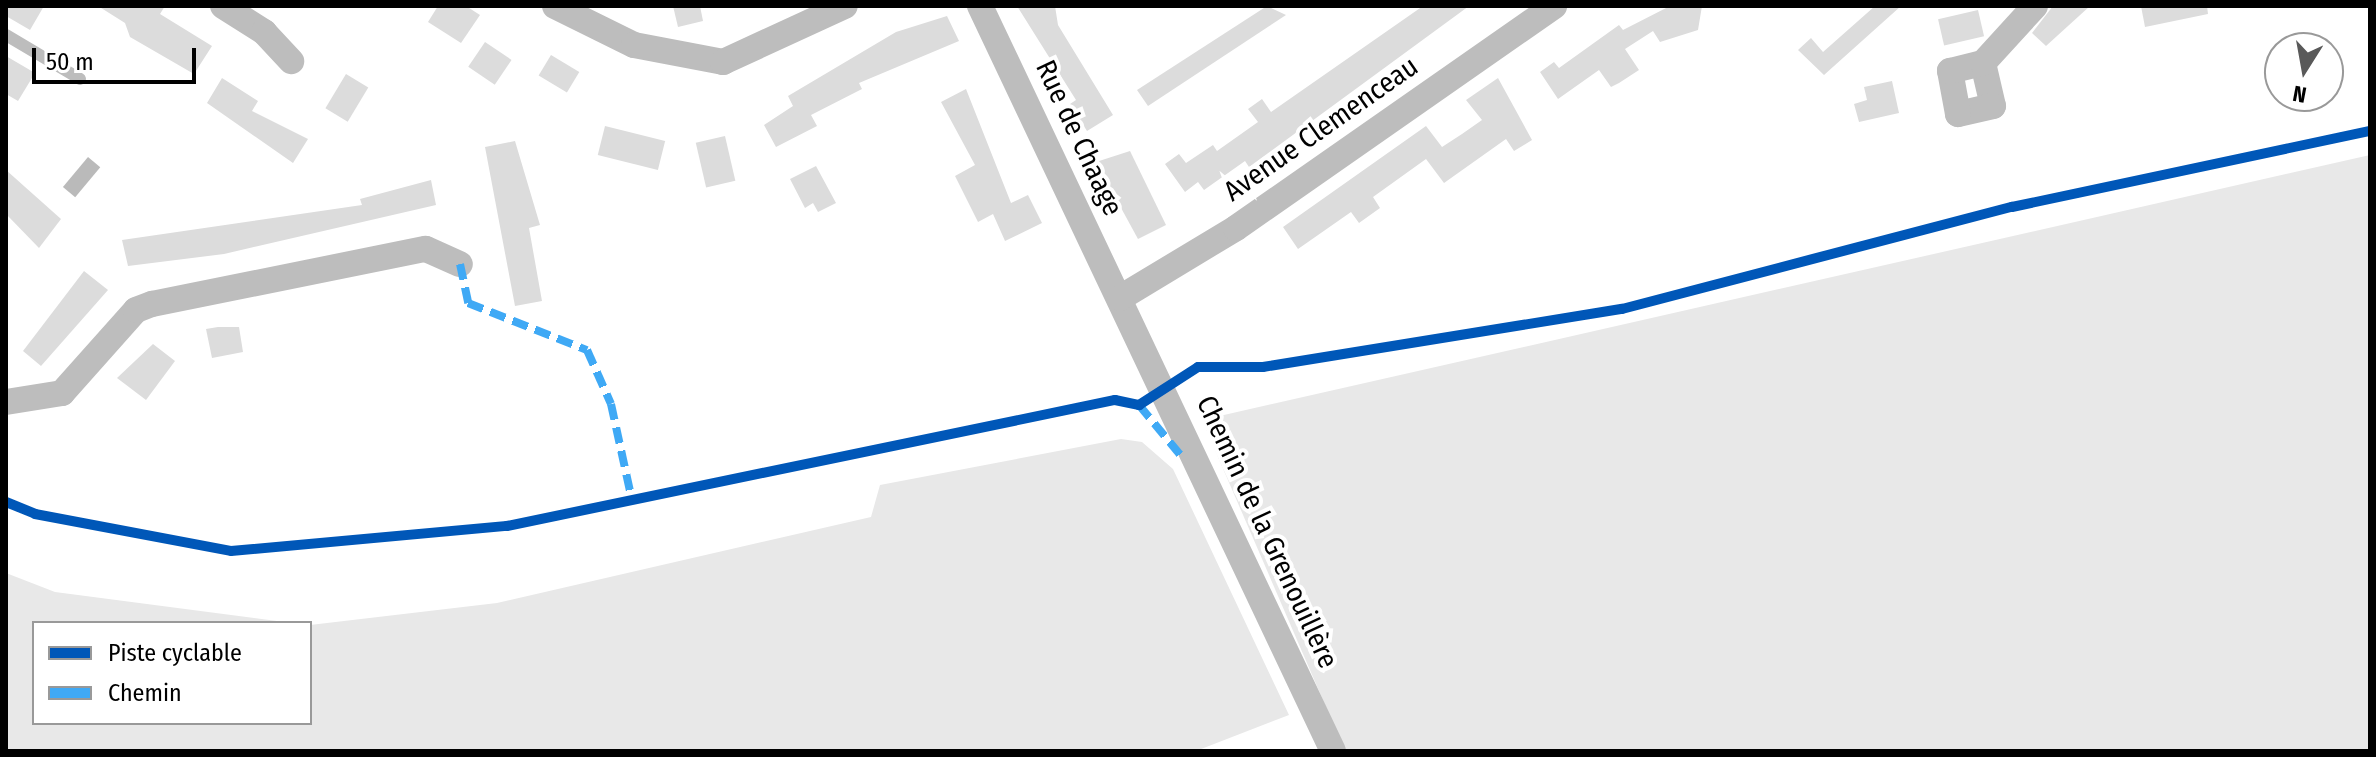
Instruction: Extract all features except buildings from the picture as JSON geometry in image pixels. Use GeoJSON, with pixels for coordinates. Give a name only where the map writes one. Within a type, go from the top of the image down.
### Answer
{"type":"FeatureCollection","features":[{"type":"Feature","properties":{"kind":"street"},"geometry":{"type":"LineString","coordinates":[[223,6],[291,61]]}},
{"type":"Feature","properties":{"kind":"street"},"geometry":{"type":"LineString","coordinates":[[555,6],[634,45],[723,62],[845,6]]}},
{"type":"Feature","properties":{"kind":"street","name":"Rue de Chaage"},"geometry":{"type":"LineString","coordinates":[[980,6],[1120,298]]}},
{"type":"Feature","properties":{"kind":"street","name":"Avenue Clemenceau"},"geometry":{"type":"LineString","coordinates":[[1120,298],[1236,228],[1554,6]]}},
{"type":"Feature","properties":{"kind":"street"},"geometry":{"type":"LineString","coordinates":[[1983,63],[2035,6]]}},
{"type":"Feature","properties":{"kind":"street"},"geometry":{"type":"LineString","coordinates":[[6,402],[62,393],[136,310],[152,304],[426,249],[460,264]]}},
{"type":"Feature","properties":{"kind":"street","name":"Chemin de la Grenouillère"},"geometry":{"type":"LineString","coordinates":[[1120,298],[1333,751]]}},
{"type":"Feature","properties":{"kind":"lane"},"geometry":{"type":"LineString","coordinates":[[6,35],[80,79]]}},
{"type":"Feature","properties":{"kind":"shaded area"},"geometry":{"type":"Polygon","coordinates":[[[2370,155],[2370,751],[1345,751],[1202,420],[2370,155]]]}},
{"type":"Feature","properties":{"kind":"shaded area"},"geometry":{"type":"Polygon","coordinates":[[[88,157],[100,167],[75,197],[63,187],[88,157]]]}},
{"type":"Feature","properties":{"kind":"shaded area"},"geometry":{"type":"Polygon","coordinates":[[[1121,439],[1142,442],[1173,469],[1289,715],[1196,751],[6,751],[6,573],[55,592],[277,621],[32,621],[32,725],[312,725],[312,625],[497,603],[871,517],[880,485],[1121,439]]]}},
{"type":"Feature","properties":{"kind":"marked path"},"geometry":{"type":"LineString","coordinates":[[460,264],[468,303],[587,350],[611,404],[632,500]]}},
{"type":"Feature","properties":{"kind":"marked path"},"geometry":{"type":"LineString","coordinates":[[1139,405],[1182,457]]}},
{"type":"Feature","properties":{"kind":"cycle path"},"geometry":{"type":"LineString","coordinates":[[6,502],[35,514],[231,551],[507,526],[1115,400],[1139,405],[1198,367],[1263,367],[1622,309],[2012,207],[2370,131]]}}]}
